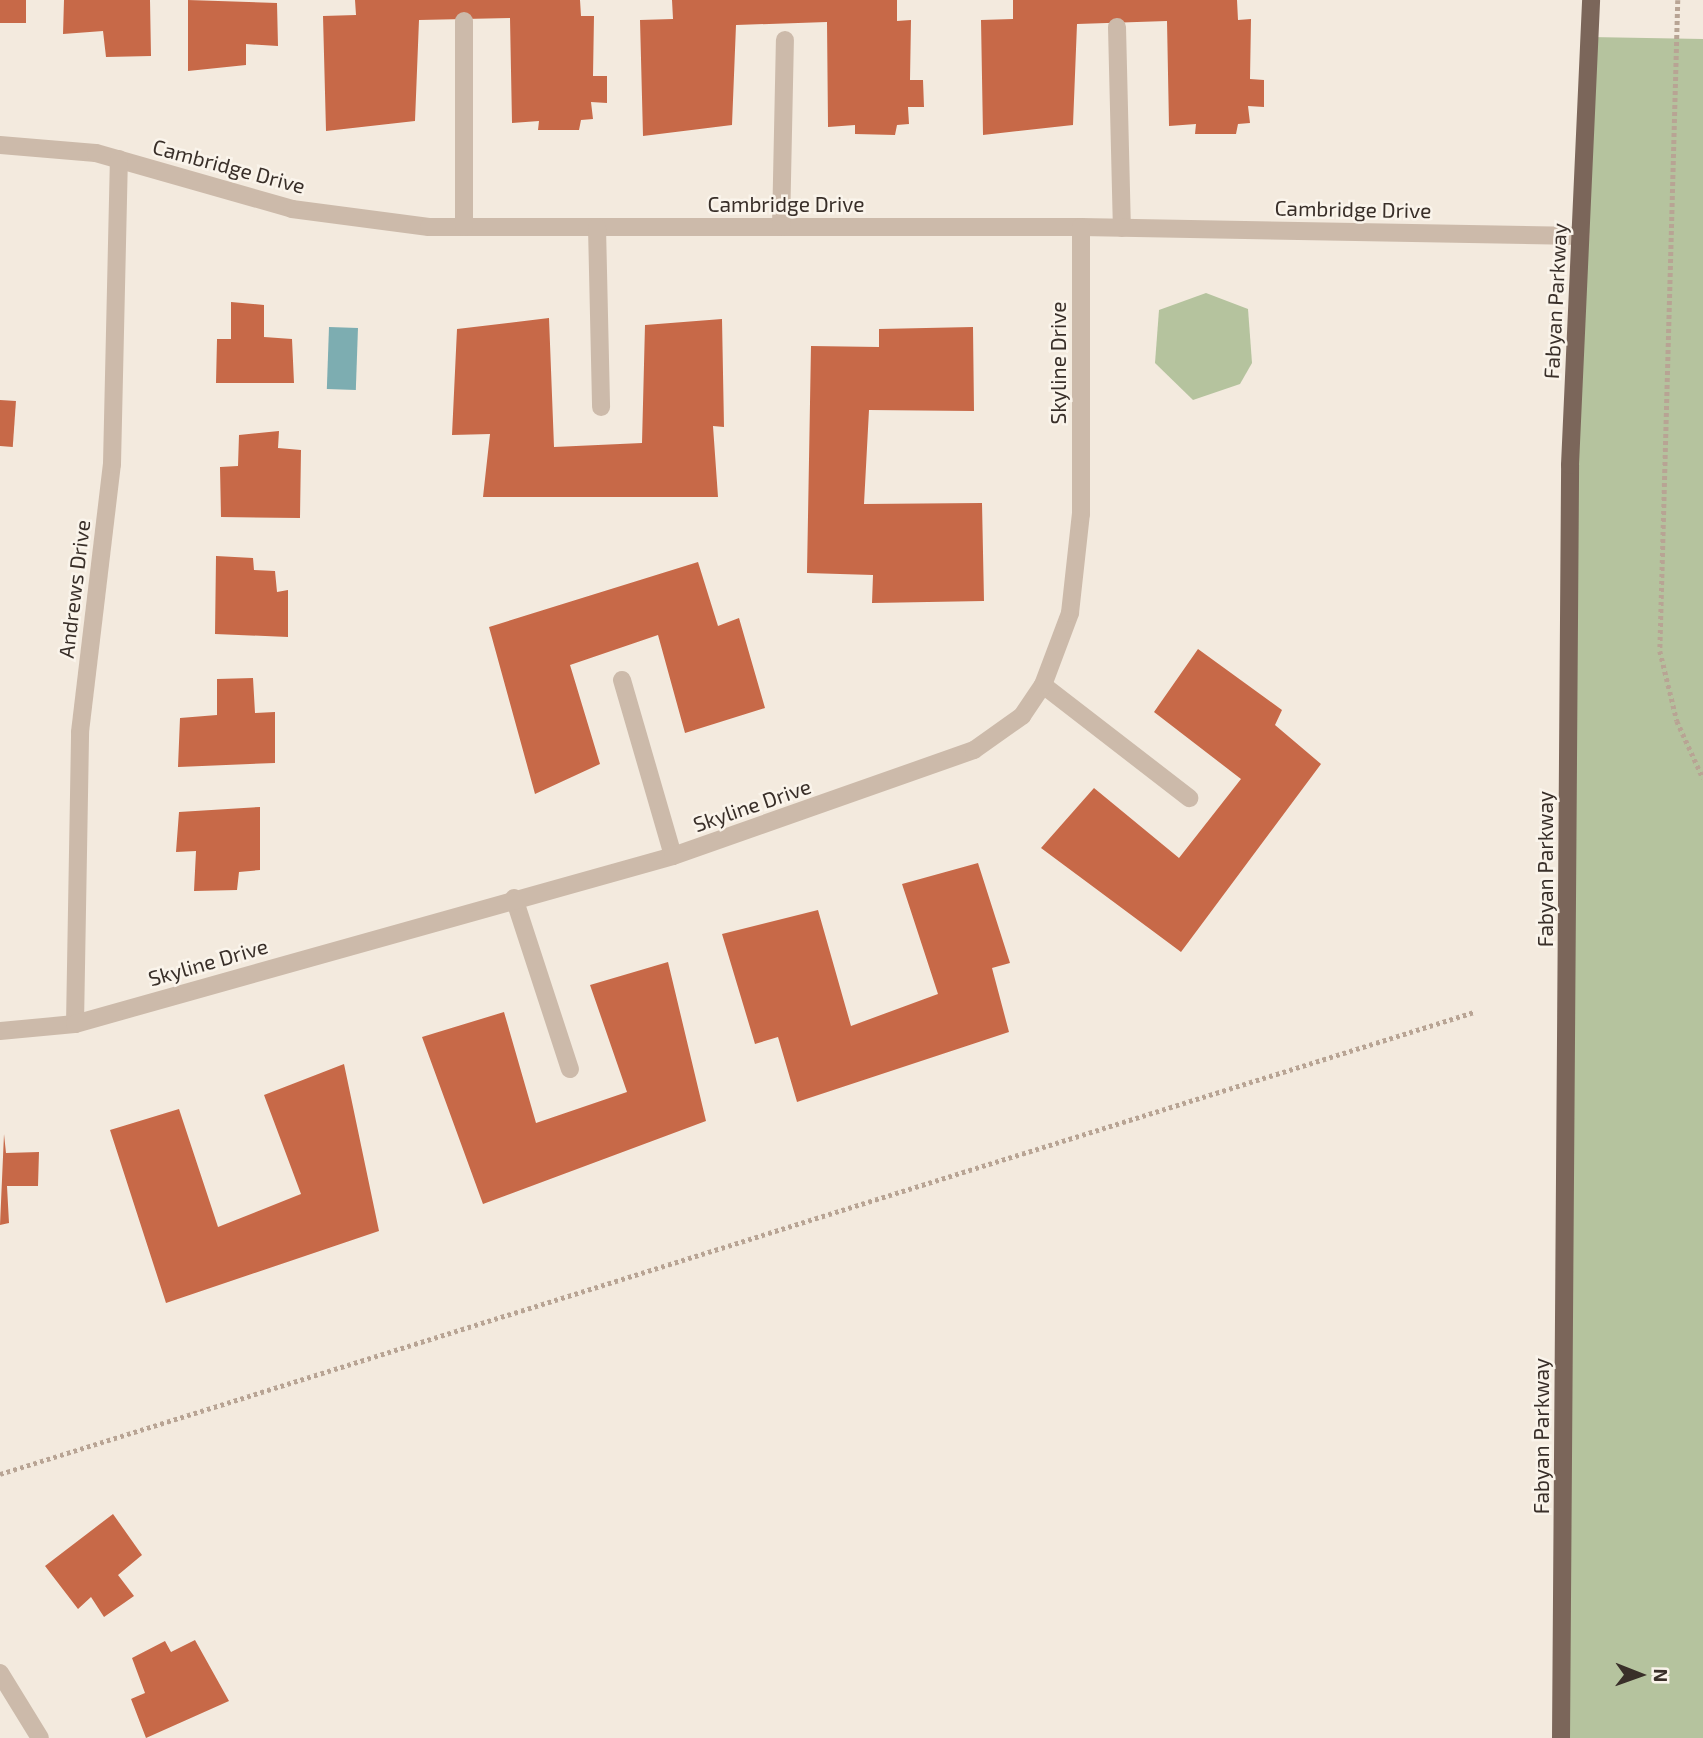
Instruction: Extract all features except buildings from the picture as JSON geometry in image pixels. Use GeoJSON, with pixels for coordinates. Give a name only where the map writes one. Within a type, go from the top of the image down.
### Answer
{"type":"FeatureCollection","features":[{"type":"Feature","properties":{"kind":"main road","name":"Fabyan Parkway"},"geometry":{"type":"LineString","coordinates":[[1561,1738],[1570,465],[1591,0]]}},
{"type":"Feature","properties":{"kind":"street"},"geometry":{"type":"LineString","coordinates":[[464,21],[464,227]]}},
{"type":"Feature","properties":{"kind":"street"},"geometry":{"type":"LineString","coordinates":[[1117,27],[1122,228]]}},
{"type":"Feature","properties":{"kind":"street"},"geometry":{"type":"LineString","coordinates":[[781,227],[785,40]]}},
{"type":"Feature","properties":{"kind":"street","name":"Cambridge Drive"},"geometry":{"type":"LineString","coordinates":[[0,145],[55,146],[119,159],[292,209],[464,227],[1081,226],[1581,236]]}},
{"type":"Feature","properties":{"kind":"street","name":"Andrews Drive"},"geometry":{"type":"LineString","coordinates":[[75,1024],[80,732],[113,464],[119,159]]}},
{"type":"Feature","properties":{"kind":"street","name":"Skyline Drive"},"geometry":{"type":"LineString","coordinates":[[0,1031],[75,1024],[514,898],[673,856],[974,750],[1022,716],[1042,685],[1070,613],[1081,514],[1081,226]]}},
{"type":"Feature","properties":{"kind":"street"},"geometry":{"type":"LineString","coordinates":[[597,227],[601,407]]}},
{"type":"Feature","properties":{"kind":"street"},"geometry":{"type":"LineString","coordinates":[[622,680],[673,856]]}},
{"type":"Feature","properties":{"kind":"street"},"geometry":{"type":"LineString","coordinates":[[1042,685],[1189,798]]}},
{"type":"Feature","properties":{"kind":"street"},"geometry":{"type":"LineString","coordinates":[[514,898],[570,1069]]}},
{"type":"Feature","properties":{"kind":"street"},"geometry":{"type":"LineString","coordinates":[[0,1672],[40,1738]]}},
{"type":"Feature","properties":{"kind":"path"},"geometry":{"type":"LineString","coordinates":[[1678,0],[1660,651],[1677,722],[1703,778]]}},
{"type":"Feature","properties":{"kind":"path"},"geometry":{"type":"LineString","coordinates":[[0,1474],[1474,1012]]}},
{"type":"Feature","properties":{"kind":"green space"},"geometry":{"type":"Polygon","coordinates":[[[1590,37],[1703,39],[1703,1738],[1562,1738],[1581,236],[1590,37]]]}},
{"type":"Feature","properties":{"kind":"green space"},"geometry":{"type":"Polygon","coordinates":[[[1206,293],[1248,309],[1252,363],[1240,384],[1193,400],[1155,363],[1159,310],[1206,293]]]}},
{"type":"Feature","properties":{"kind":"water"},"geometry":{"type":"Polygon","coordinates":[[[329,327],[358,328],[356,390],[327,389],[329,327]]]}}]}
